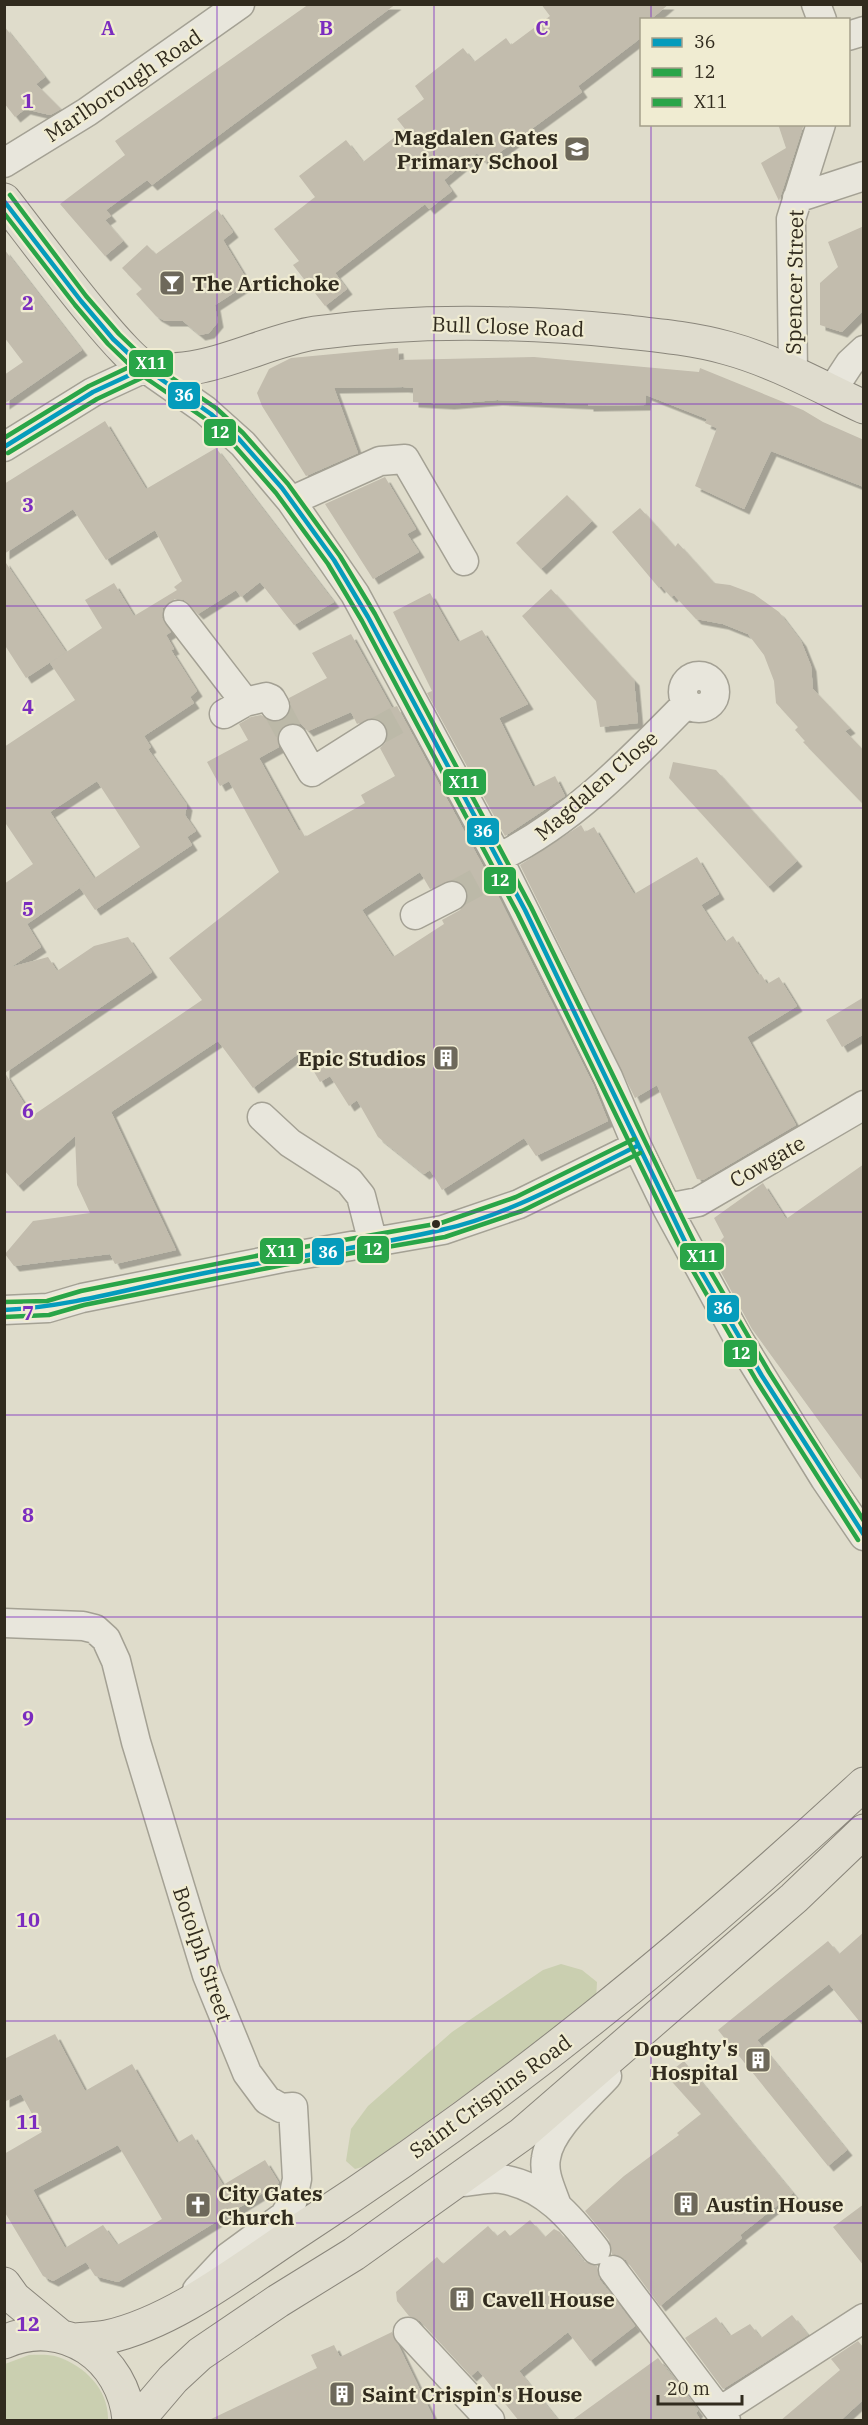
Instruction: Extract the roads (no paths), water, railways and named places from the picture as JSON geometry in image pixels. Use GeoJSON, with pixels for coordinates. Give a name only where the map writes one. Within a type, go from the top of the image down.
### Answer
{"type":"FeatureCollection","features":[{"type":"Feature","properties":{"kind":"main road"},"geometry":{"type":"LineString","coordinates":[[4,200],[92,314],[130,357],[145,368]]}},
{"type":"Feature","properties":{"kind":"main road","name":"Bull Close Road"},"geometry":{"type":"LineString","coordinates":[[145,368],[188,368],[250,353],[306,334],[428,321],[545,324],[692,340],[728,348],[793,372],[864,408]]}},
{"type":"Feature","properties":{"kind":"main road","name":"Saint Crispins Road"},"geometry":{"type":"LineString","coordinates":[[4,2342],[33,2334],[67,2338],[106,2337],[142,2326],[184,2305],[328,2212],[494,2095],[652,1972],[864,1784]]}},
{"type":"Feature","properties":{"kind":"main road","name":"Saint Crispins Road"},"geometry":{"type":"LineString","coordinates":[[138,2421],[173,2379],[200,2354],[278,2301],[354,2254],[459,2182],[522,2134],[668,2010],[794,1898],[864,1831]]}},
{"type":"Feature","properties":{"kind":"main road"},"geometry":{"type":"LineString","coordinates":[[4,2284],[14,2298],[67,2338]]}},
{"type":"Feature","properties":{"kind":"main road","name":"Saint Crispins Road"},"geometry":{"type":"LineString","coordinates":[[67,2338],[98,2355],[117,2376],[128,2403],[129,2421]]}},
{"type":"Feature","properties":{"kind":"street","name":"Marlborough Road"},"geometry":{"type":"LineString","coordinates":[[4,163],[87,112],[240,4]]}},
{"type":"Feature","properties":{"kind":"street","name":"Spencer Street"},"geometry":{"type":"LineString","coordinates":[[793,372],[791,219],[820,126]]}},
{"type":"Feature","properties":{"kind":"street"},"geometry":{"type":"LineString","coordinates":[[797,198],[864,176]]}},
{"type":"Feature","properties":{"kind":"street"},"geometry":{"type":"LineString","coordinates":[[831,392],[850,363],[864,350]]}},
{"type":"Feature","properties":{"kind":"street"},"geometry":{"type":"LineString","coordinates":[[4,447],[93,392],[145,368],[222,424],[291,501],[355,594],[388,650],[408,715],[495,868],[608,1077],[637,1146],[667,1208],[738,1338],[820,1472],[864,1536]]}},
{"type":"Feature","properties":{"kind":"street"},"geometry":{"type":"LineString","coordinates":[[291,501],[380,461],[405,459],[464,561]]}},
{"type":"Feature","properties":{"kind":"street"},"geometry":{"type":"LineString","coordinates":[[178,615],[235,708],[266,697],[271,699],[275,706]]}},
{"type":"Feature","properties":{"kind":"street","name":"Magdalen Close"},"geometry":{"type":"LineString","coordinates":[[495,868],[597,790],[687,703]]}},
{"type":"Feature","properties":{"kind":"street"},"geometry":{"type":"LineString","coordinates":[[293,739],[304,776],[372,734]]}},
{"type":"Feature","properties":{"kind":"street"},"geometry":{"type":"LineString","coordinates":[[415,915],[452,896]]}},
{"type":"Feature","properties":{"kind":"street","name":"Cowgate"},"geometry":{"type":"LineString","coordinates":[[667,1208],[698,1202],[864,1105]]}},
{"type":"Feature","properties":{"kind":"street"},"geometry":{"type":"LineString","coordinates":[[262,1117],[290,1143],[349,1181],[361,1196],[373,1243]]}},
{"type":"Feature","properties":{"kind":"street"},"geometry":{"type":"LineString","coordinates":[[4,1310],[37,1310],[270,1260],[443,1230],[477,1221],[519,1204],[637,1146]]}},
{"type":"Feature","properties":{"kind":"street"},"geometry":{"type":"LineString","coordinates":[[4,1325],[37,1310]]}},
{"type":"Feature","properties":{"kind":"street","name":"Botolph Street"},"geometry":{"type":"LineString","coordinates":[[4,1623],[83,1626],[94,1629],[106,1639],[116,1661],[136,1742],[216,1998],[247,2073],[267,2100],[281,2108],[293,2107],[297,2180],[292,2203],[285,2216],[228,2257],[184,2305]]}},
{"type":"Feature","properties":{"kind":"street"},"geometry":{"type":"LineString","coordinates":[[556,2203],[546,2175],[546,2157],[554,2134],[668,2010]]}},
{"type":"Feature","properties":{"kind":"street"},"geometry":{"type":"LineString","coordinates":[[459,2182],[500,2179],[530,2188],[556,2203],[604,2260],[723,2416],[864,2318]]}},
{"type":"Feature","properties":{"kind":"street"},"geometry":{"type":"LineString","coordinates":[[408,2332],[490,2421]]}},
{"type":"Feature","properties":{"kind":"tunnel"},"geometry":{"type":"LineString","coordinates":[[275,706],[293,739]]}},
{"type":"Feature","properties":{"kind":"tunnel"},"geometry":{"type":"LineString","coordinates":[[372,734],[399,719]]}},
{"type":"Feature","properties":{"kind":"tunnel"},"geometry":{"type":"LineString","coordinates":[[452,896],[485,878]]}},
{"type":"Feature","properties":{"kind":"place","name":"Magdalen Gates Primary School"},"geometry":{"type":"Point","coordinates":[577,149]}},
{"type":"Feature","properties":{"kind":"place","name":"The Artichoke"},"geometry":{"type":"Point","coordinates":[172,283]}},
{"type":"Feature","properties":{"kind":"place","name":"Epic Studios"},"geometry":{"type":"Point","coordinates":[446,1058]}},
{"type":"Feature","properties":{"kind":"place","name":"Doughty's Hospital"},"geometry":{"type":"Point","coordinates":[758,2060]}},
{"type":"Feature","properties":{"kind":"place","name":"Austin House"},"geometry":{"type":"Point","coordinates":[686,2204]}},
{"type":"Feature","properties":{"kind":"place","name":"City Gates Church"},"geometry":{"type":"Point","coordinates":[198,2205]}},
{"type":"Feature","properties":{"kind":"place","name":"Cavell House"},"geometry":{"type":"Point","coordinates":[462,2299]}},
{"type":"Feature","properties":{"kind":"place","name":"Saint Crispin's House"},"geometry":{"type":"Point","coordinates":[342,2394]}}]}
